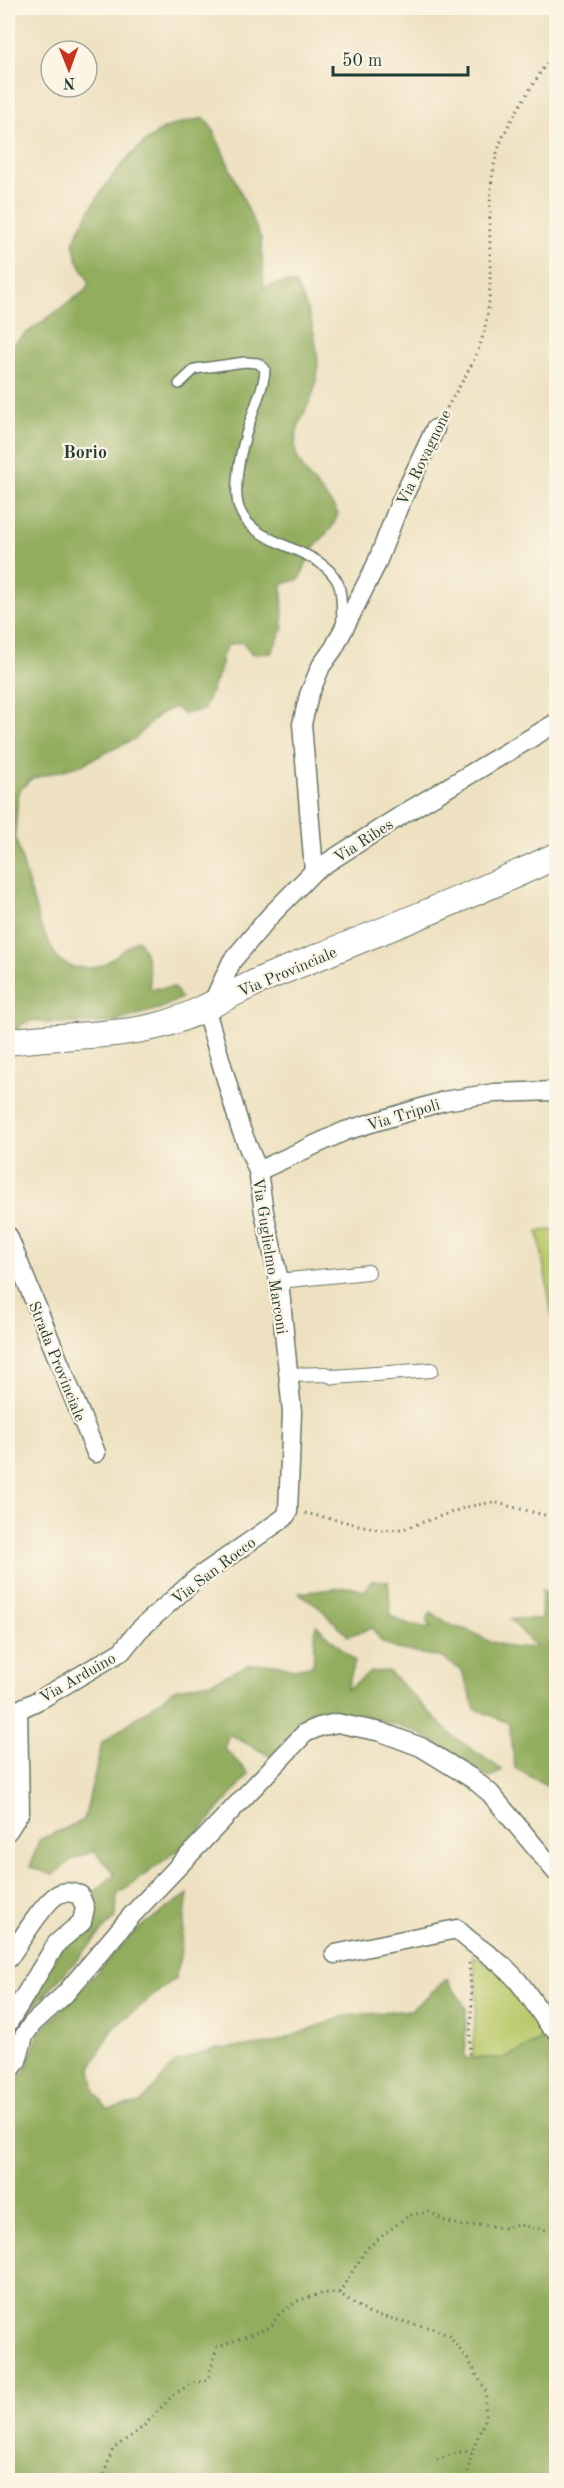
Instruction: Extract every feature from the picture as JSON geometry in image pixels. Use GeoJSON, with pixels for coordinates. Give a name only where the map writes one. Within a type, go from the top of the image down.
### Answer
{"type":"FeatureCollection","features":[{"type":"Feature","properties":{"kind":"main road","name":"Via Provinciale"},"geometry":{"type":"LineString","coordinates":[[8,1042],[36,1037],[120,1033],[159,1025],[556,856]]}},
{"type":"Feature","properties":{"kind":"street","name":"Via Rovagnone"},"geometry":{"type":"LineString","coordinates":[[314,872],[302,724],[309,695],[321,666],[334,648],[376,565],[398,508],[435,429]]}},
{"type":"Feature","properties":{"kind":"street","name":"Via Ribes"},"geometry":{"type":"LineString","coordinates":[[209,1005],[232,961],[270,916],[314,872],[405,813],[556,723]]}},
{"type":"Feature","properties":{"kind":"street","name":"Via Guglielmo Marconi"},"geometry":{"type":"LineString","coordinates":[[209,1005],[240,1126],[258,1171],[279,1281],[292,1412],[288,1512]]}},
{"type":"Feature","properties":{"kind":"street","name":"Via Tripoli"},"geometry":{"type":"LineString","coordinates":[[258,1171],[345,1131],[444,1101],[494,1093],[556,1091]]}},
{"type":"Feature","properties":{"kind":"street","name":"Strada Provinciale"},"geometry":{"type":"LineString","coordinates":[[8,1236],[96,1453]]}},
{"type":"Feature","properties":{"kind":"street"},"geometry":{"type":"LineString","coordinates":[[279,1281],[368,1272]]}},
{"type":"Feature","properties":{"kind":"street"},"geometry":{"type":"LineString","coordinates":[[287,1375],[326,1374],[334,1377],[430,1370]]}},
{"type":"Feature","properties":{"kind":"street","name":"Via San Rocco"},"geometry":{"type":"LineString","coordinates":[[139,1630],[197,1578],[285,1518],[288,1512]]}},
{"type":"Feature","properties":{"kind":"street","name":"Via Arduino"},"geometry":{"type":"LineString","coordinates":[[13,1710],[122,1651],[139,1630]]}},
{"type":"Feature","properties":{"kind":"street"},"geometry":{"type":"LineString","coordinates":[[8,1831],[20,1812],[13,1710]]}},
{"type":"Feature","properties":{"kind":"street"},"geometry":{"type":"LineString","coordinates":[[8,2073],[18,2061],[24,2036],[32,2024],[65,1994],[132,1915],[304,1733],[319,1727],[337,1723],[381,1732],[421,1747],[473,1779],[508,1813],[556,1872]]}},
{"type":"Feature","properties":{"kind":"street"},"geometry":{"type":"LineString","coordinates":[[8,1959],[47,1904],[57,1895],[68,1891],[80,1895],[85,1908],[82,1922],[57,1943],[8,2023]]}},
{"type":"Feature","properties":{"kind":"street"},"geometry":{"type":"LineString","coordinates":[[335,1954],[457,1929],[467,1940],[505,1967],[523,1986],[550,2026],[556,2029]]}},
{"type":"Feature","properties":{"kind":"lane"},"geometry":{"type":"LineString","coordinates":[[179,384],[195,369],[245,362],[258,363],[266,369],[249,423],[240,467],[237,497],[240,512],[252,527],[318,562],[331,573],[339,584],[342,630]]}},
{"type":"Feature","properties":{"kind":"path","name":"Via Rovagnone"},"geometry":{"type":"LineString","coordinates":[[435,429],[476,355],[483,331],[489,282],[490,187],[497,151],[556,45]]}},
{"type":"Feature","properties":{"kind":"path"},"geometry":{"type":"LineString","coordinates":[[288,1512],[334,1518],[382,1530],[404,1529],[467,1507],[493,1502],[556,1518]]}},
{"type":"Feature","properties":{"kind":"path"},"geometry":{"type":"LineString","coordinates":[[467,1940],[472,1999],[469,2054]]}},
{"type":"Feature","properties":{"kind":"path"},"geometry":{"type":"LineString","coordinates":[[339,2293],[367,2248],[409,2215],[430,2212],[445,2221],[463,2226],[485,2224],[503,2228],[520,2225],[556,2232]]}},
{"type":"Feature","properties":{"kind":"path"},"geometry":{"type":"LineString","coordinates":[[102,2481],[113,2448],[143,2427],[174,2394],[193,2383],[208,2380],[217,2347],[271,2327],[279,2314],[299,2300],[324,2293],[339,2293],[368,2313],[435,2330],[449,2336],[469,2361],[486,2392],[485,2420],[472,2451],[466,2481]]}},
{"type":"Feature","properties":{"kind":"path"},"geometry":{"type":"LineString","coordinates":[[437,2460],[459,2452],[472,2451]]}},
{"type":"Feature","properties":{"kind":"green space"},"geometry":{"type":"Polygon","coordinates":[[[204,118],[213,130],[261,239],[264,288],[283,282],[295,284],[306,306],[317,348],[318,362],[315,387],[296,435],[296,453],[304,470],[338,514],[332,527],[311,551],[300,579],[282,584],[283,629],[271,653],[252,654],[242,642],[228,645],[203,710],[183,714],[174,707],[158,715],[136,738],[81,765],[31,779],[18,792],[15,836],[40,925],[58,960],[72,967],[92,968],[103,965],[138,939],[146,957],[150,989],[174,987],[181,998],[164,1007],[111,1023],[46,1023],[35,1020],[22,1024],[19,1030],[8,1034],[8,347],[86,290],[89,282],[77,259],[73,243],[89,211],[110,179],[135,151],[164,129],[204,118]]]}},
{"type":"Feature","properties":{"kind":"green space"},"geometry":{"type":"Polygon","coordinates":[[[556,1230],[556,1339],[538,1231],[556,1230]]]}},
{"type":"Feature","properties":{"kind":"green space"},"geometry":{"type":"Polygon","coordinates":[[[371,1581],[388,1581],[391,1616],[406,1624],[431,1628],[427,1619],[431,1613],[453,1626],[470,1631],[488,1641],[514,1648],[536,1647],[510,1619],[541,1619],[542,1590],[556,1595],[556,1791],[515,1768],[509,1723],[475,1709],[462,1671],[443,1658],[397,1649],[382,1642],[372,1628],[348,1636],[317,1605],[299,1593],[349,1587],[365,1591],[371,1581]]]}},
{"type":"Feature","properties":{"kind":"green space"},"geometry":{"type":"Polygon","coordinates":[[[316,1625],[355,1661],[347,1689],[371,1672],[388,1671],[454,1737],[502,1770],[490,1778],[418,1732],[365,1716],[332,1712],[299,1726],[272,1757],[229,1734],[224,1748],[249,1774],[193,1839],[117,1895],[116,1916],[18,2025],[8,2052],[8,2030],[66,1940],[89,1920],[90,1896],[115,1874],[94,1851],[73,1859],[53,1875],[30,1867],[39,1840],[84,1820],[102,1743],[176,1689],[214,1681],[250,1664],[277,1664],[292,1669],[313,1666],[316,1625]]]}},
{"type":"Feature","properties":{"kind":"green space"},"geometry":{"type":"Polygon","coordinates":[[[188,1894],[179,1964],[175,1978],[111,2030],[91,2068],[95,2092],[107,2109],[141,2103],[175,2063],[215,2049],[271,2044],[345,2016],[411,2010],[447,1979],[466,2008],[465,2058],[506,2058],[540,2040],[556,2039],[556,2480],[8,2480],[8,2087],[23,2074],[39,2034],[135,1931],[188,1894]]]}},
{"type":"Feature","properties":{"kind":"green space"},"geometry":{"type":"Polygon","coordinates":[[[473,1955],[499,1973],[517,1991],[548,2040],[540,2040],[506,2058],[472,2058],[477,1998],[473,1955]]]}},
{"type":"Feature","properties":{"kind":"district","name":"Borio"},"geometry":{"type":"Point","coordinates":[85,452]}}]}
